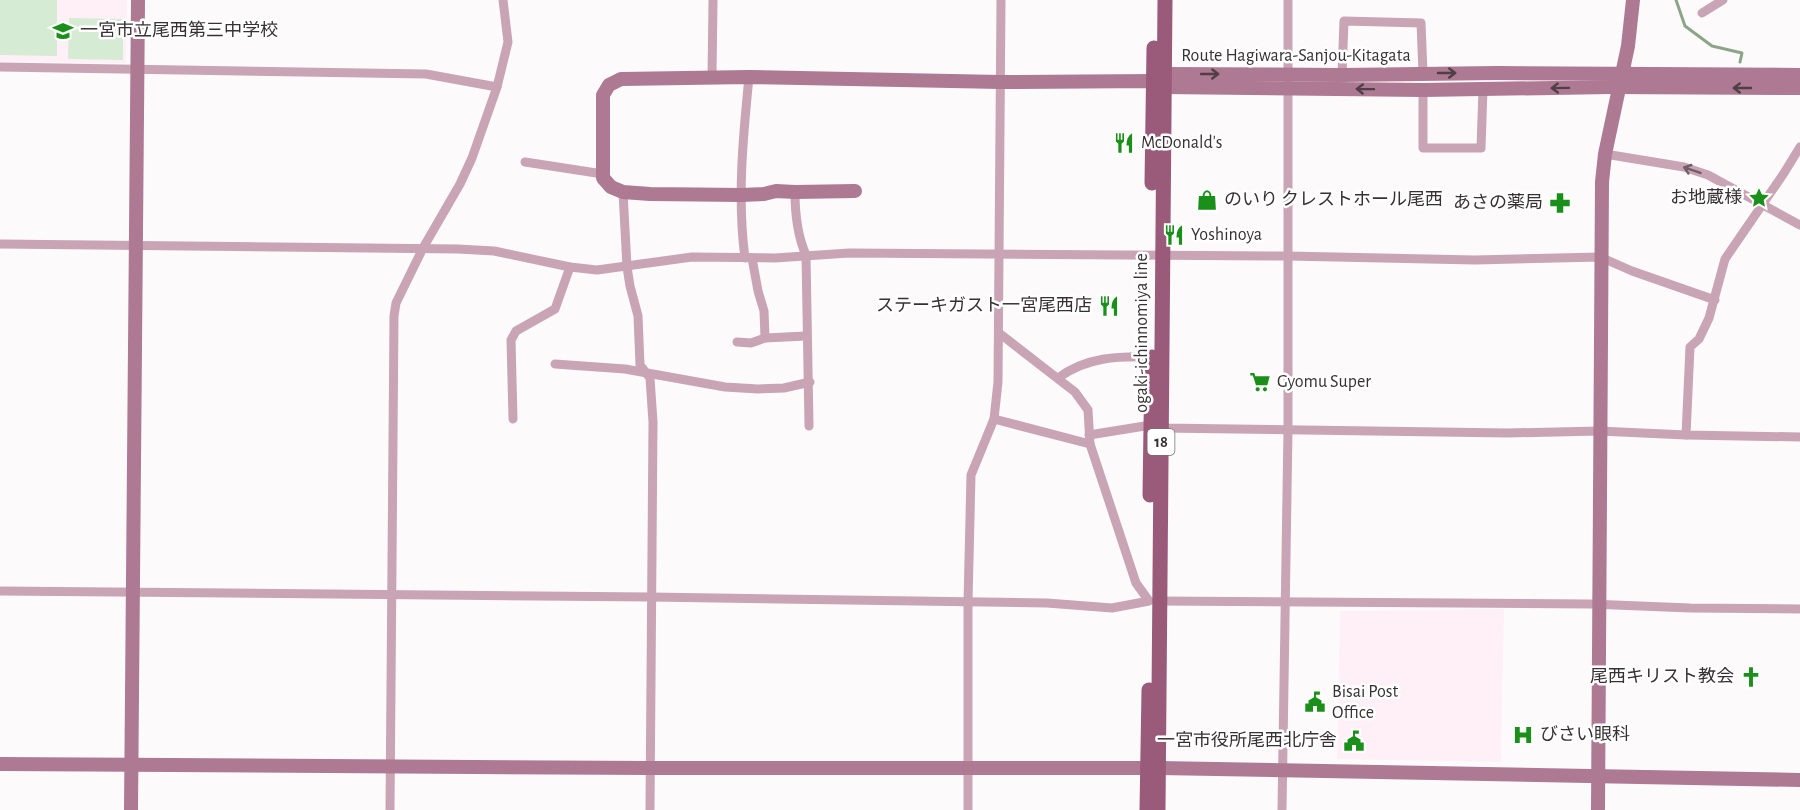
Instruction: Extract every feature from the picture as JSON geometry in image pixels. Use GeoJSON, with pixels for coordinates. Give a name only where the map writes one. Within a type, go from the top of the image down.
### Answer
{"type":"FeatureCollection","features":[{"type":"Feature","properties":{"kind":"main road","name":"ogaki-ichinnomiya line"},"geometry":{"type":"LineString","coordinates":[[1155,0],[1161,81]]}},
{"type":"Feature","properties":{"kind":"main road","name":"ogaki-ichinnomiya line"},"geometry":{"type":"LineString","coordinates":[[1158,810],[1154,768],[1154,601],[1157,255],[1165,0]]}},
{"type":"Feature","properties":{"kind":"main road","name":"ogaki-ichinnomiya line"},"geometry":{"type":"LineString","coordinates":[[1156,426],[1152,357],[1157,255]]}},
{"type":"Feature","properties":{"kind":"main road","name":"ogaki-ichinnomiya line"},"geometry":{"type":"LineString","coordinates":[[1147,810],[1154,768]]}},
{"type":"Feature","properties":{"kind":"street"},"geometry":{"type":"LineString","coordinates":[[131,810],[138,0]]}},
{"type":"Feature","properties":{"kind":"street"},"geometry":{"type":"LineString","coordinates":[[390,810],[394,316],[396,303],[423,248],[460,184],[472,158],[497,87],[508,42],[503,0]]}},
{"type":"Feature","properties":{"kind":"street"},"geometry":{"type":"LineString","coordinates":[[712,77],[713,0]]}},
{"type":"Feature","properties":{"kind":"street"},"geometry":{"type":"LineString","coordinates":[[968,810],[968,602],[971,475],[994,419],[998,382],[1001,0]]}},
{"type":"Feature","properties":{"kind":"street"},"geometry":{"type":"LineString","coordinates":[[1282,810],[1288,430],[1288,0]]}},
{"type":"Feature","properties":{"kind":"street"},"geometry":{"type":"LineString","coordinates":[[1598,810],[1601,193],[1605,154],[1628,46],[1633,0]]}},
{"type":"Feature","properties":{"kind":"street"},"geometry":{"type":"LineString","coordinates":[[1702,13],[1723,0]]}},
{"type":"Feature","properties":{"kind":"street"},"geometry":{"type":"LineString","coordinates":[[1342,75],[1344,21],[1421,23],[1423,73]]}},
{"type":"Feature","properties":{"kind":"street"},"geometry":{"type":"LineString","coordinates":[[0,67],[426,74],[497,87]]}},
{"type":"Feature","properties":{"kind":"street","name":"Route Hagiwara-Sanjou-Kitagata"},"geometry":{"type":"LineString","coordinates":[[1287,81],[1342,75],[1423,73],[1800,88]]}},
{"type":"Feature","properties":{"kind":"street","name":"Route Hagiwara-Sanjou-Kitagata"},"geometry":{"type":"LineString","coordinates":[[603,174],[603,95],[609,86],[621,79],[748,77],[1000,82],[1287,81],[1424,90],[1483,90],[1620,81],[1800,75]]}},
{"type":"Feature","properties":{"kind":"street"},"geometry":{"type":"LineString","coordinates":[[748,77],[742,235],[764,311],[765,338]]}},
{"type":"Feature","properties":{"kind":"street"},"geometry":{"type":"LineString","coordinates":[[1424,90],[1423,148],[1481,148],[1483,90]]}},
{"type":"Feature","properties":{"kind":"street"},"geometry":{"type":"LineString","coordinates":[[1686,435],[1690,347],[1699,339],[1715,300],[1725,259],[1800,147]]}},
{"type":"Feature","properties":{"kind":"street"},"geometry":{"type":"LineString","coordinates":[[1605,154],[1684,167],[1708,176],[1800,225]]}},
{"type":"Feature","properties":{"kind":"street"},"geometry":{"type":"LineString","coordinates":[[525,162],[603,174],[603,178],[611,187],[623,192],[742,195],[764,194],[776,190],[855,191]]}},
{"type":"Feature","properties":{"kind":"street"},"geometry":{"type":"LineString","coordinates":[[623,192],[627,267],[638,316],[640,365],[651,378],[653,422],[650,810]]}},
{"type":"Feature","properties":{"kind":"street"},"geometry":{"type":"LineString","coordinates":[[795,192],[795,219],[800,242],[806,255],[809,426]]}},
{"type":"Feature","properties":{"kind":"street"},"geometry":{"type":"LineString","coordinates":[[0,244],[423,248],[494,251],[570,267],[597,270],[692,257],[749,258],[849,253],[1288,256],[1475,260],[1600,256],[1632,271],[1715,300]]}},
{"type":"Feature","properties":{"kind":"street"},"geometry":{"type":"LineString","coordinates":[[513,419],[511,340],[516,331],[555,309],[570,267]]}},
{"type":"Feature","properties":{"kind":"street"},"geometry":{"type":"LineString","coordinates":[[999,333],[1075,392],[1088,410],[1090,440],[1136,583],[1154,601]]}},
{"type":"Feature","properties":{"kind":"street"},"geometry":{"type":"LineString","coordinates":[[737,342],[751,343],[765,338],[806,336]]}},
{"type":"Feature","properties":{"kind":"street"},"geometry":{"type":"LineString","coordinates":[[1058,378],[1070,369],[1091,361],[1121,356],[1152,357]]}},
{"type":"Feature","properties":{"kind":"street"},"geometry":{"type":"LineString","coordinates":[[555,364],[646,373],[725,387],[784,388],[810,382]]}},
{"type":"Feature","properties":{"kind":"street"},"geometry":{"type":"LineString","coordinates":[[994,419],[1090,440],[1156,426],[1508,433],[1599,431],[1800,437]]}},
{"type":"Feature","properties":{"kind":"street"},"geometry":{"type":"LineString","coordinates":[[0,591],[1047,603],[1112,608],[1154,601],[1285,601],[1598,604],[1800,609]]}},
{"type":"Feature","properties":{"kind":"street"},"geometry":{"type":"LineString","coordinates":[[0,764],[1154,768],[1800,780]]}},
{"type":"Feature","properties":{"kind":"shaded area","name":"一宮市立尾西第三中学校"},"geometry":{"type":"Polygon","coordinates":[[[0,0],[127,0],[126,63],[0,62],[0,0]]]}},
{"type":"Feature","properties":{"kind":"shaded area"},"geometry":{"type":"Polygon","coordinates":[[[1504,609],[1501,762],[1337,759],[1340,611],[1504,609]]]}},
{"type":"Feature","properties":{"kind":"green space"},"geometry":{"type":"Polygon","coordinates":[[[0,0],[57,0],[57,56],[0,55],[0,0]]]}},
{"type":"Feature","properties":{"kind":"green space"},"geometry":{"type":"Polygon","coordinates":[[[69,18],[123,19],[123,60],[68,59],[69,18]]]}},
{"type":"Feature","properties":{"kind":"waterway"},"geometry":{"type":"LineString","coordinates":[[1676,0],[1685,26],[1712,46],[1742,53],[1740,62]]}},
{"type":"Feature","properties":{"kind":"place","name":"一宮市立尾西第三中学校"},"geometry":{"type":"Point","coordinates":[63,31]}},
{"type":"Feature","properties":{"kind":"place","name":"McDonald's"},"geometry":{"type":"Point","coordinates":[1124,143]}},
{"type":"Feature","properties":{"kind":"place","name":"お地蔵様"},"geometry":{"type":"Point","coordinates":[1759,198]}},
{"type":"Feature","properties":{"kind":"place","name":"のいり クレストホール尾西"},"geometry":{"type":"Point","coordinates":[1207,200]}},
{"type":"Feature","properties":{"kind":"place","name":"あさの薬局"},"geometry":{"type":"Point","coordinates":[1560,203]}},
{"type":"Feature","properties":{"kind":"place","name":"Yoshinoya"},"geometry":{"type":"Point","coordinates":[1174,235]}},
{"type":"Feature","properties":{"kind":"place","name":"ステーキガスト一宮尾西店"},"geometry":{"type":"Point","coordinates":[1109,306]}},
{"type":"Feature","properties":{"kind":"place","name":"Gyomu Super"},"geometry":{"type":"Point","coordinates":[1260,382]}},
{"type":"Feature","properties":{"kind":"place","name":"尾西キリスト教会"},"geometry":{"type":"Point","coordinates":[1751,677]}},
{"type":"Feature","properties":{"kind":"place","name":"Bisai Post Office"},"geometry":{"type":"Point","coordinates":[1315,702]}},
{"type":"Feature","properties":{"kind":"place","name":"びさい眼科"},"geometry":{"type":"Point","coordinates":[1523,735]}},
{"type":"Feature","properties":{"kind":"place","name":"一宮市役所尾西北庁舎"},"geometry":{"type":"Point","coordinates":[1354,741]}}]}
